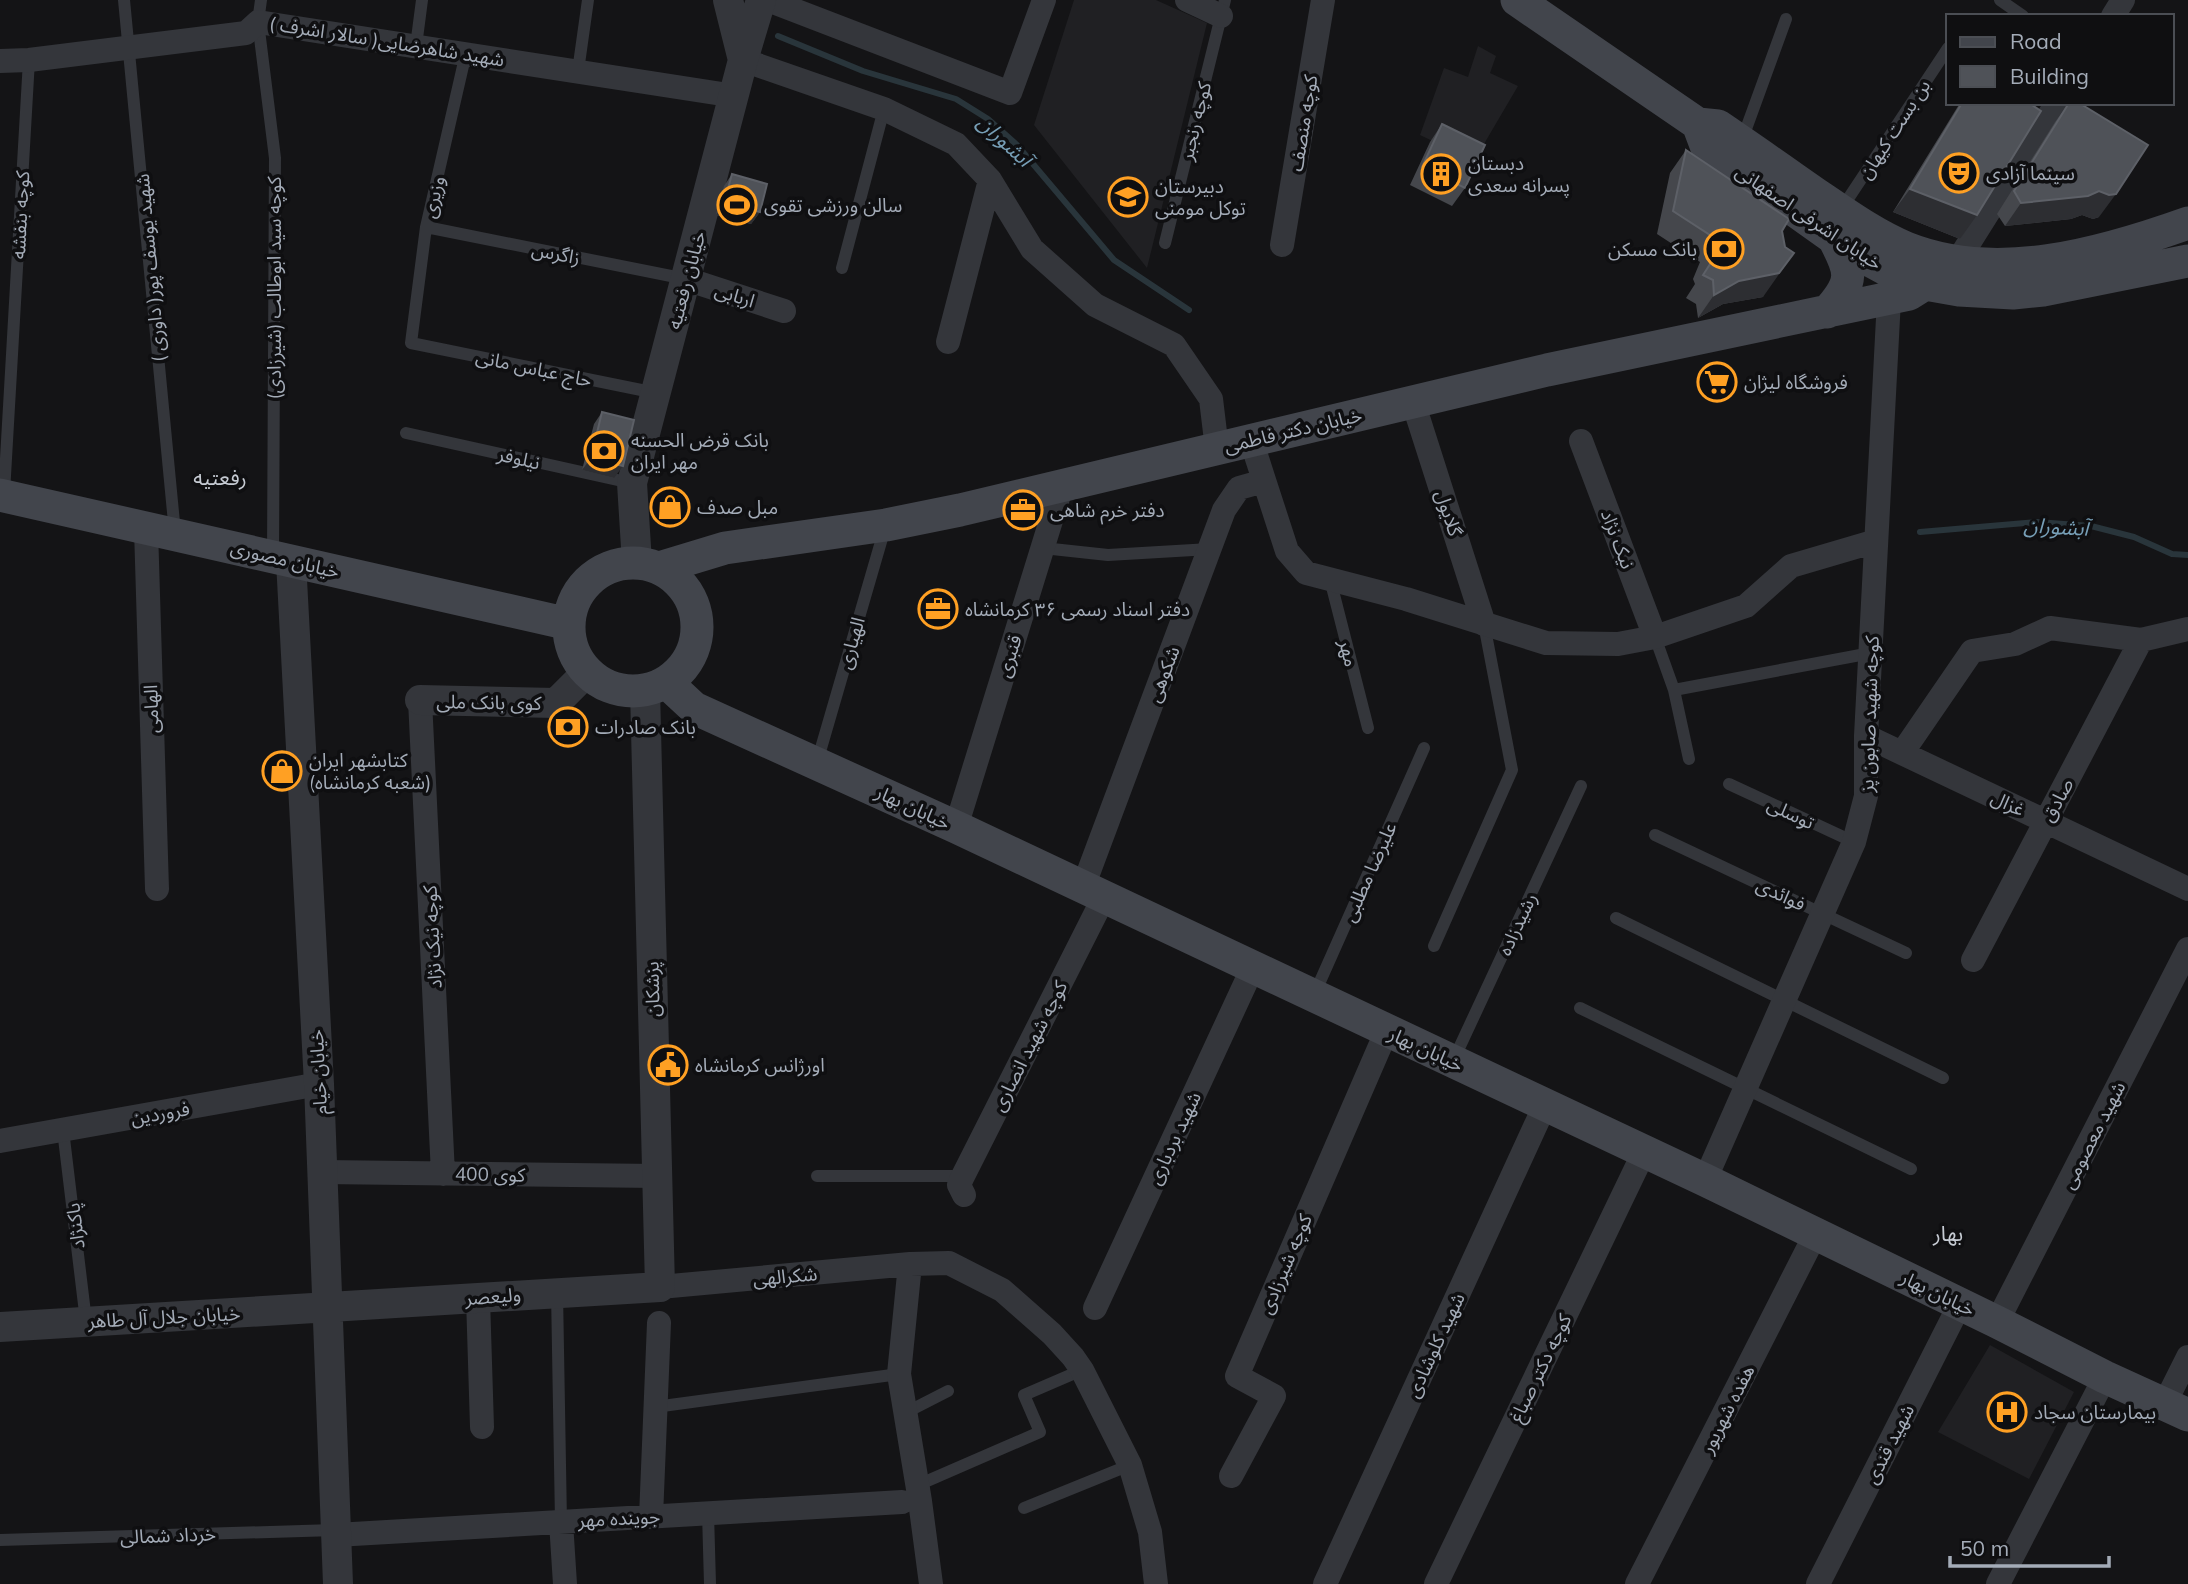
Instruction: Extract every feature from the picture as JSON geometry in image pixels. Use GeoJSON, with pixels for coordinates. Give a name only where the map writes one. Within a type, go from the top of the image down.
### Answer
{"type":"FeatureCollection","features":[{"type":"Feature","properties":{"kind":"main road","name":"خیابان اشرفی اصفهانی"},"geometry":{"type":"LineString","coordinates":[[1517,0],[1698,124],[1718,126],[1741,142],[1895,274],[1925,284],[1959,290],[2013,293],[2043,290],[2188,261]]}},
{"type":"Feature","properties":{"kind":"main road","name":"خیابان اشرفی اصفهانی"},"geometry":{"type":"LineString","coordinates":[[1698,124],[1707,148],[1837,224],[1878,234],[1905,247],[1957,262],[2016,263],[2063,257],[2110,248],[2188,223]]}},
{"type":"Feature","properties":{"kind":"main road"},"geometry":{"type":"LineString","coordinates":[[1827,312],[1843,294],[1848,279],[1837,224]]}},
{"type":"Feature","properties":{"kind":"main road","name":"خیابان دکتر فاطمی"},"geometry":{"type":"LineString","coordinates":[[648,565],[725,548],[886,525],[1547,370],[1889,299],[1909,294],[1925,284]]}},
{"type":"Feature","properties":{"kind":"main road","name":"خیابان مصوری"},"geometry":{"type":"LineString","coordinates":[[2,495],[569,624]]}},
{"type":"Feature","properties":{"kind":"main road"},"geometry":{"type":"LineString","coordinates":[[648,565],[678,581],[691,599],[697,620],[696,641],[678,673],[655,686],[625,690],[608,686],[587,671],[577,658],[569,624],[572,607],[579,592],[590,579],[612,566],[648,565]]}},
{"type":"Feature","properties":{"kind":"main road","name":"خیابان بهار"},"geometry":{"type":"LineString","coordinates":[[655,686],[694,708],[956,827],[1816,1233],[2105,1377],[2177,1409]]}},
{"type":"Feature","properties":{"kind":"street"},"geometry":{"type":"LineString","coordinates":[[728,0],[743,60],[884,109],[956,144],[990,180],[1031,248],[1095,306],[1174,345],[1211,399],[1217,449]]}},
{"type":"Feature","properties":{"kind":"street","name":"خیابان رفعتیه"},"geometry":{"type":"LineString","coordinates":[[648,565],[632,483],[761,0]]}},
{"type":"Feature","properties":{"kind":"street"},"geometry":{"type":"LineString","coordinates":[[768,0],[1010,93],[1044,0]]}},
{"type":"Feature","properties":{"kind":"street"},"geometry":{"type":"LineString","coordinates":[[1187,0],[1223,8]]}},
{"type":"Feature","properties":{"kind":"street","name":"کوچه منصف"},"geometry":{"type":"LineString","coordinates":[[1282,245],[1323,0]]}},
{"type":"Feature","properties":{"kind":"street","name":"شهید شاهرضایی( سالار اشرف )"},"geometry":{"type":"LineString","coordinates":[[0,61],[29,60],[246,33],[260,11],[416,46],[735,96]]}},
{"type":"Feature","properties":{"kind":"street"},"geometry":{"type":"LineString","coordinates":[[1957,262],[2056,105]]}},
{"type":"Feature","properties":{"kind":"street"},"geometry":{"type":"LineString","coordinates":[[948,342],[990,180]]}},
{"type":"Feature","properties":{"kind":"street","name":"اربابی"},"geometry":{"type":"LineString","coordinates":[[686,279],[784,311]]}},
{"type":"Feature","properties":{"kind":"street","name":"کوچه شهید صابون پز"},"geometry":{"type":"LineString","coordinates":[[1705,1181],[1854,842],[1866,796],[1889,299]]}},
{"type":"Feature","properties":{"kind":"street","name":"گلایول"},"geometry":{"type":"LineString","coordinates":[[1413,402],[1485,624]]}},
{"type":"Feature","properties":{"kind":"street"},"geometry":{"type":"LineString","coordinates":[[1251,440],[1287,551],[1306,573],[1406,598],[1546,643],[1618,644],[1655,638],[1746,606],[1791,566],[1876,541]]}},
{"type":"Feature","properties":{"kind":"street","name":"نیک نژاد"},"geometry":{"type":"LineString","coordinates":[[1581,441],[1655,638]]}},
{"type":"Feature","properties":{"kind":"street","name":"شکوهی"},"geometry":{"type":"LineString","coordinates":[[1094,892],[1224,510],[1239,488],[1264,481]]}},
{"type":"Feature","properties":{"kind":"street","name":"قنبری"},"geometry":{"type":"LineString","coordinates":[[956,827],[1062,485]]}},
{"type":"Feature","properties":{"kind":"street","name":"الهامی"},"geometry":{"type":"LineString","coordinates":[[156,889],[161,532]]}},
{"type":"Feature","properties":{"kind":"street","name":"خیابان خیام"},"geometry":{"type":"LineString","coordinates":[[282,558],[319,1084],[338,1584]]}},
{"type":"Feature","properties":{"kind":"street"},"geometry":{"type":"LineString","coordinates":[[1902,753],[1972,650],[2015,645],[2050,628],[2141,640],[2188,629]]}},
{"type":"Feature","properties":{"kind":"street","name":"صادق"},"geometry":{"type":"LineString","coordinates":[[1973,960],[2141,640]]}},
{"type":"Feature","properties":{"kind":"street","name":"کوی بانک ملی"},"geometry":{"type":"LineString","coordinates":[[420,700],[556,703],[587,671]]}},
{"type":"Feature","properties":{"kind":"street","name":"پزشکان"},"geometry":{"type":"LineString","coordinates":[[655,686],[660,1287]]}},
{"type":"Feature","properties":{"kind":"street","name":"کوچه نیک نژاد"},"geometry":{"type":"LineString","coordinates":[[420,700],[443,1174]]}},
{"type":"Feature","properties":{"kind":"street","name":"غزال"},"geometry":{"type":"LineString","coordinates":[[1867,736],[2188,889]]}},
{"type":"Feature","properties":{"kind":"street","name":"کوچه شهید انصاری"},"geometry":{"type":"LineString","coordinates":[[963,1185],[1094,892]]}},
{"type":"Feature","properties":{"kind":"street","name":"شهید معصومی"},"geometry":{"type":"LineString","coordinates":[[1997,1322],[2188,949]]}},
{"type":"Feature","properties":{"kind":"street","name":"شهید بردباری"},"geometry":{"type":"LineString","coordinates":[[1095,1308],[1253,967]]}},
{"type":"Feature","properties":{"kind":"street","name":"کوچه شیرزادی"},"geometry":{"type":"LineString","coordinates":[[1231,1476],[1273,1396],[1237,1376],[1387,1030]]}},
{"type":"Feature","properties":{"kind":"street","name":"فروردین"},"geometry":{"type":"LineString","coordinates":[[0,1141],[319,1084]]}},
{"type":"Feature","properties":{"kind":"street","name":"شهید کلوشادی"},"geometry":{"type":"LineString","coordinates":[[1325,1584],[1545,1105]]}},
{"type":"Feature","properties":{"kind":"street","name":"کوچه دکتر صباغ"},"geometry":{"type":"LineString","coordinates":[[1436,1584],[1644,1152]]}},
{"type":"Feature","properties":{"kind":"street","name":"کوی 400"},"geometry":{"type":"LineString","coordinates":[[322,1172],[657,1177]]}},
{"type":"Feature","properties":{"kind":"street","name":"هفده شهریور"},"geometry":{"type":"LineString","coordinates":[[1637,1584],[1816,1233]]}},
{"type":"Feature","properties":{"kind":"street","name":"شکرالهی"},"geometry":{"type":"LineString","coordinates":[[660,1287],[910,1264],[949,1263],[1002,1290],[1052,1334],[1082,1370],[1130,1465],[1150,1532],[1156,1584]]}},
{"type":"Feature","properties":{"kind":"street"},"geometry":{"type":"LineString","coordinates":[[910,1264],[899,1374],[905,1413],[910,1493],[931,1584]]}},
{"type":"Feature","properties":{"kind":"street","name":"ولیعصر"},"geometry":{"type":"LineString","coordinates":[[327,1308],[660,1287]]}},
{"type":"Feature","properties":{"kind":"street"},"geometry":{"type":"LineString","coordinates":[[478,1298],[482,1427]]}},
{"type":"Feature","properties":{"kind":"street","name":"شهید قندی"},"geometry":{"type":"LineString","coordinates":[[1818,1584],[1960,1304]]}},
{"type":"Feature","properties":{"kind":"street","name":"خیابان جلال آل طاهر"},"geometry":{"type":"LineString","coordinates":[[0,1327],[327,1308]]}},
{"type":"Feature","properties":{"kind":"street"},"geometry":{"type":"LineString","coordinates":[[651,1517],[659,1323]]}},
{"type":"Feature","properties":{"kind":"street"},"geometry":{"type":"LineString","coordinates":[[2177,1409],[2188,1357]]}},
{"type":"Feature","properties":{"kind":"street"},"geometry":{"type":"LineString","coordinates":[[1998,1584],[2105,1377]]}},
{"type":"Feature","properties":{"kind":"street","name":"جوینده مهر"},"geometry":{"type":"LineString","coordinates":[[336,1533],[651,1517],[910,1493]]}},
{"type":"Feature","properties":{"kind":"street"},"geometry":{"type":"LineString","coordinates":[[561,1522],[565,1584]]}},
{"type":"Feature","properties":{"kind":"lane","name":"شهید یوسف پور( داوری )"},"geometry":{"type":"LineString","coordinates":[[124,0],[161,532]]}},
{"type":"Feature","properties":{"kind":"lane"},"geometry":{"type":"LineString","coordinates":[[416,46],[422,0]]}},
{"type":"Feature","properties":{"kind":"lane"},"geometry":{"type":"LineString","coordinates":[[578,71],[587,0]]}},
{"type":"Feature","properties":{"kind":"lane"},"geometry":{"type":"LineString","coordinates":[[2000,0],[2020,14]]}},
{"type":"Feature","properties":{"kind":"lane","name":"کوچه رنجبر"},"geometry":{"type":"LineString","coordinates":[[1165,243],[1223,8]]}},
{"type":"Feature","properties":{"kind":"lane","name":"کوچه سید ابوطالب (شیرزادی)"},"geometry":{"type":"LineString","coordinates":[[260,11],[275,158],[282,558]]}},
{"type":"Feature","properties":{"kind":"lane"},"geometry":{"type":"LineString","coordinates":[[1741,142],[1786,19]]}},
{"type":"Feature","properties":{"kind":"lane","name":"بن بست کیهان"},"geometry":{"type":"LineString","coordinates":[[1837,224],[1946,51]]}},
{"type":"Feature","properties":{"kind":"lane","name":"وزیری"},"geometry":{"type":"LineString","coordinates":[[411,343],[426,227],[466,53]]}},
{"type":"Feature","properties":{"kind":"lane","name":"کوچه بنفشه"},"geometry":{"type":"LineString","coordinates":[[2,495],[29,60]]}},
{"type":"Feature","properties":{"kind":"lane"},"geometry":{"type":"LineString","coordinates":[[842,268],[884,109]]}},
{"type":"Feature","properties":{"kind":"lane","name":"زاگرس"},"geometry":{"type":"LineString","coordinates":[[426,227],[686,279]]}},
{"type":"Feature","properties":{"kind":"lane","name":"حاج عباس مانی"},"geometry":{"type":"LineString","coordinates":[[411,343],[656,393]]}},
{"type":"Feature","properties":{"kind":"lane","name":"نیلوفر"},"geometry":{"type":"LineString","coordinates":[[406,433],[632,483]]}},
{"type":"Feature","properties":{"kind":"lane","name":"الهیاری"},"geometry":{"type":"LineString","coordinates":[[817,762],[886,525]]}},
{"type":"Feature","properties":{"kind":"lane"},"geometry":{"type":"LineString","coordinates":[[1043,548],[1108,555],[1210,549]]}},
{"type":"Feature","properties":{"kind":"lane","name":"مهر"},"geometry":{"type":"LineString","coordinates":[[1329,579],[1368,728]]}},
{"type":"Feature","properties":{"kind":"lane"},"geometry":{"type":"LineString","coordinates":[[1434,946],[1512,770],[1485,624]]}},
{"type":"Feature","properties":{"kind":"lane"},"geometry":{"type":"LineString","coordinates":[[1655,638],[1674,690],[1689,759]]}},
{"type":"Feature","properties":{"kind":"lane"},"geometry":{"type":"LineString","coordinates":[[1674,690],[1871,653]]}},
{"type":"Feature","properties":{"kind":"lane","name":"علیرضا مطلبی"},"geometry":{"type":"LineString","coordinates":[[1314,996],[1424,748]]}},
{"type":"Feature","properties":{"kind":"lane","name":"توسلی"},"geometry":{"type":"LineString","coordinates":[[1729,785],[1854,842]]}},
{"type":"Feature","properties":{"kind":"lane","name":"رشیدزاده"},"geometry":{"type":"LineString","coordinates":[[1452,1062],[1581,786]]}},
{"type":"Feature","properties":{"kind":"lane","name":"فوائدی"},"geometry":{"type":"LineString","coordinates":[[1656,835],[1906,953]]}},
{"type":"Feature","properties":{"kind":"lane"},"geometry":{"type":"LineString","coordinates":[[1616,918],[1943,1078]]}},
{"type":"Feature","properties":{"kind":"lane"},"geometry":{"type":"LineString","coordinates":[[1580,1008],[1911,1169]]}},
{"type":"Feature","properties":{"kind":"lane","name":"پاکنژاد"},"geometry":{"type":"LineString","coordinates":[[64,1130],[86,1322]]}},
{"type":"Feature","properties":{"kind":"lane"},"geometry":{"type":"LineString","coordinates":[[817,1176],[963,1185]]}},
{"type":"Feature","properties":{"kind":"lane"},"geometry":{"type":"LineString","coordinates":[[557,1292],[561,1522]]}},
{"type":"Feature","properties":{"kind":"lane"},"geometry":{"type":"LineString","coordinates":[[910,1493],[1040,1432],[1024,1395],[1082,1370]]}},
{"type":"Feature","properties":{"kind":"lane"},"geometry":{"type":"LineString","coordinates":[[655,1407],[899,1374]]}},
{"type":"Feature","properties":{"kind":"lane"},"geometry":{"type":"LineString","coordinates":[[905,1413],[948,1391]]}},
{"type":"Feature","properties":{"kind":"lane"},"geometry":{"type":"LineString","coordinates":[[1024,1508],[1130,1465]]}},
{"type":"Feature","properties":{"kind":"lane"},"geometry":{"type":"LineString","coordinates":[[708,1513],[710,1584]]}},
{"type":"Feature","properties":{"kind":"lane","name":"خرداد شمالی"},"geometry":{"type":"LineString","coordinates":[[0,1541],[336,1533]]}},
{"type":"Feature","properties":{"kind":"shaded area","name":"دبیرستان توکل مومنی"},"geometry":{"type":"Polygon","coordinates":[[[1074,0],[1156,0],[1207,23],[1147,268],[1034,125],[1074,0]]]}},
{"type":"Feature","properties":{"kind":"shaded area"},"geometry":{"type":"Polygon","coordinates":[[[1478,46],[1496,56],[1490,73],[1518,86],[1474,161],[1420,135],[1444,68],[1468,77],[1478,46]]]}},
{"type":"Feature","properties":{"kind":"shaded area","name":"بیمارستان سجاد"},"geometry":{"type":"Polygon","coordinates":[[[1990,1345],[2074,1392],[2029,1479],[1938,1432],[1990,1345]]]}},
{"type":"Feature","properties":{"kind":"building","name":"سینما آزادی"},"geometry":{"type":"Polygon","coordinates":[[[1961,105],[2032,105],[2041,111],[1977,215],[1910,189],[1961,105]]]}},
{"type":"Feature","properties":{"kind":"building"},"geometry":{"type":"Polygon","coordinates":[[[2068,105],[2082,105],[2148,145],[2116,194],[2109,195],[2099,191],[2088,196],[2021,203],[2014,191],[2068,105]]]}},
{"type":"Feature","properties":{"kind":"building"},"geometry":{"type":"Polygon","coordinates":[[[1442,124],[1485,145],[1465,188],[1422,167],[1442,124]]]}},
{"type":"Feature","properties":{"kind":"building"},"geometry":{"type":"Polygon","coordinates":[[[1686,150],[1789,219],[1782,231],[1785,247],[1794,253],[1779,273],[1739,281],[1714,295],[1713,280],[1703,275],[1712,261],[1710,255],[1716,239],[1673,211],[1686,150]]]}},
{"type":"Feature","properties":{"kind":"building"},"geometry":{"type":"Polygon","coordinates":[[[732,174],[767,184],[760,212],[724,203],[732,174]]]}},
{"type":"Feature","properties":{"kind":"building"},"geometry":{"type":"Polygon","coordinates":[[[602,412],[634,420],[623,466],[591,458],[602,412]]]}},
{"type":"Feature","properties":{"kind":"waterway","name":"آبشوران"},"geometry":{"type":"LineString","coordinates":[[778,36],[863,71],[956,99],[988,119],[1017,145],[1114,260],[1189,310]]}},
{"type":"Feature","properties":{"kind":"waterway","name":"آبشوران"},"geometry":{"type":"LineString","coordinates":[[1920,532],[2037,522],[2091,526],[2134,537],[2172,554],[2188,555]]}},
{"type":"Feature","properties":{"kind":"place","name":"سینما آزادی"},"geometry":{"type":"Point","coordinates":[1959,173]}},
{"type":"Feature","properties":{"kind":"place","name":"دبستان پسرانه سعدی"},"geometry":{"type":"Point","coordinates":[1441,174]}},
{"type":"Feature","properties":{"kind":"place","name":"دبیرستان توکل مومنی"},"geometry":{"type":"Point","coordinates":[1128,197]}},
{"type":"Feature","properties":{"kind":"place","name":"سالن ورزشی تقوی"},"geometry":{"type":"Point","coordinates":[737,205]}},
{"type":"Feature","properties":{"kind":"place","name":"بانک مسکن"},"geometry":{"type":"Point","coordinates":[1724,249]}},
{"type":"Feature","properties":{"kind":"place","name":"فروشگاه لیژان"},"geometry":{"type":"Point","coordinates":[1717,382]}},
{"type":"Feature","properties":{"kind":"place","name":"بانک قرض الحسنه مهر ایران"},"geometry":{"type":"Point","coordinates":[604,451]}},
{"type":"Feature","properties":{"kind":"place","name":"مبل صدف"},"geometry":{"type":"Point","coordinates":[670,507]}},
{"type":"Feature","properties":{"kind":"place","name":"دفتر خرم شاهی"},"geometry":{"type":"Point","coordinates":[1023,510]}},
{"type":"Feature","properties":{"kind":"place","name":"دفتر اسناد رسمی ۳۶ کرمانشاه"},"geometry":{"type":"Point","coordinates":[938,609]}},
{"type":"Feature","properties":{"kind":"place","name":"بانک صادرات"},"geometry":{"type":"Point","coordinates":[568,727]}},
{"type":"Feature","properties":{"kind":"place","name":"کتابشهر ایران (شعبه کرمانشاه)"},"geometry":{"type":"Point","coordinates":[282,771]}},
{"type":"Feature","properties":{"kind":"place","name":"اورژانس کرمانشاه"},"geometry":{"type":"Point","coordinates":[668,1065]}},
{"type":"Feature","properties":{"kind":"place","name":"بیمارستان سجاد"},"geometry":{"type":"Point","coordinates":[2007,1412]}},
{"type":"Feature","properties":{"kind":"district","name":"رفعتیه"},"geometry":{"type":"Point","coordinates":[220,477]}},
{"type":"Feature","properties":{"kind":"district","name":"بهار"},"geometry":{"type":"Point","coordinates":[1948,1233]}}]}
